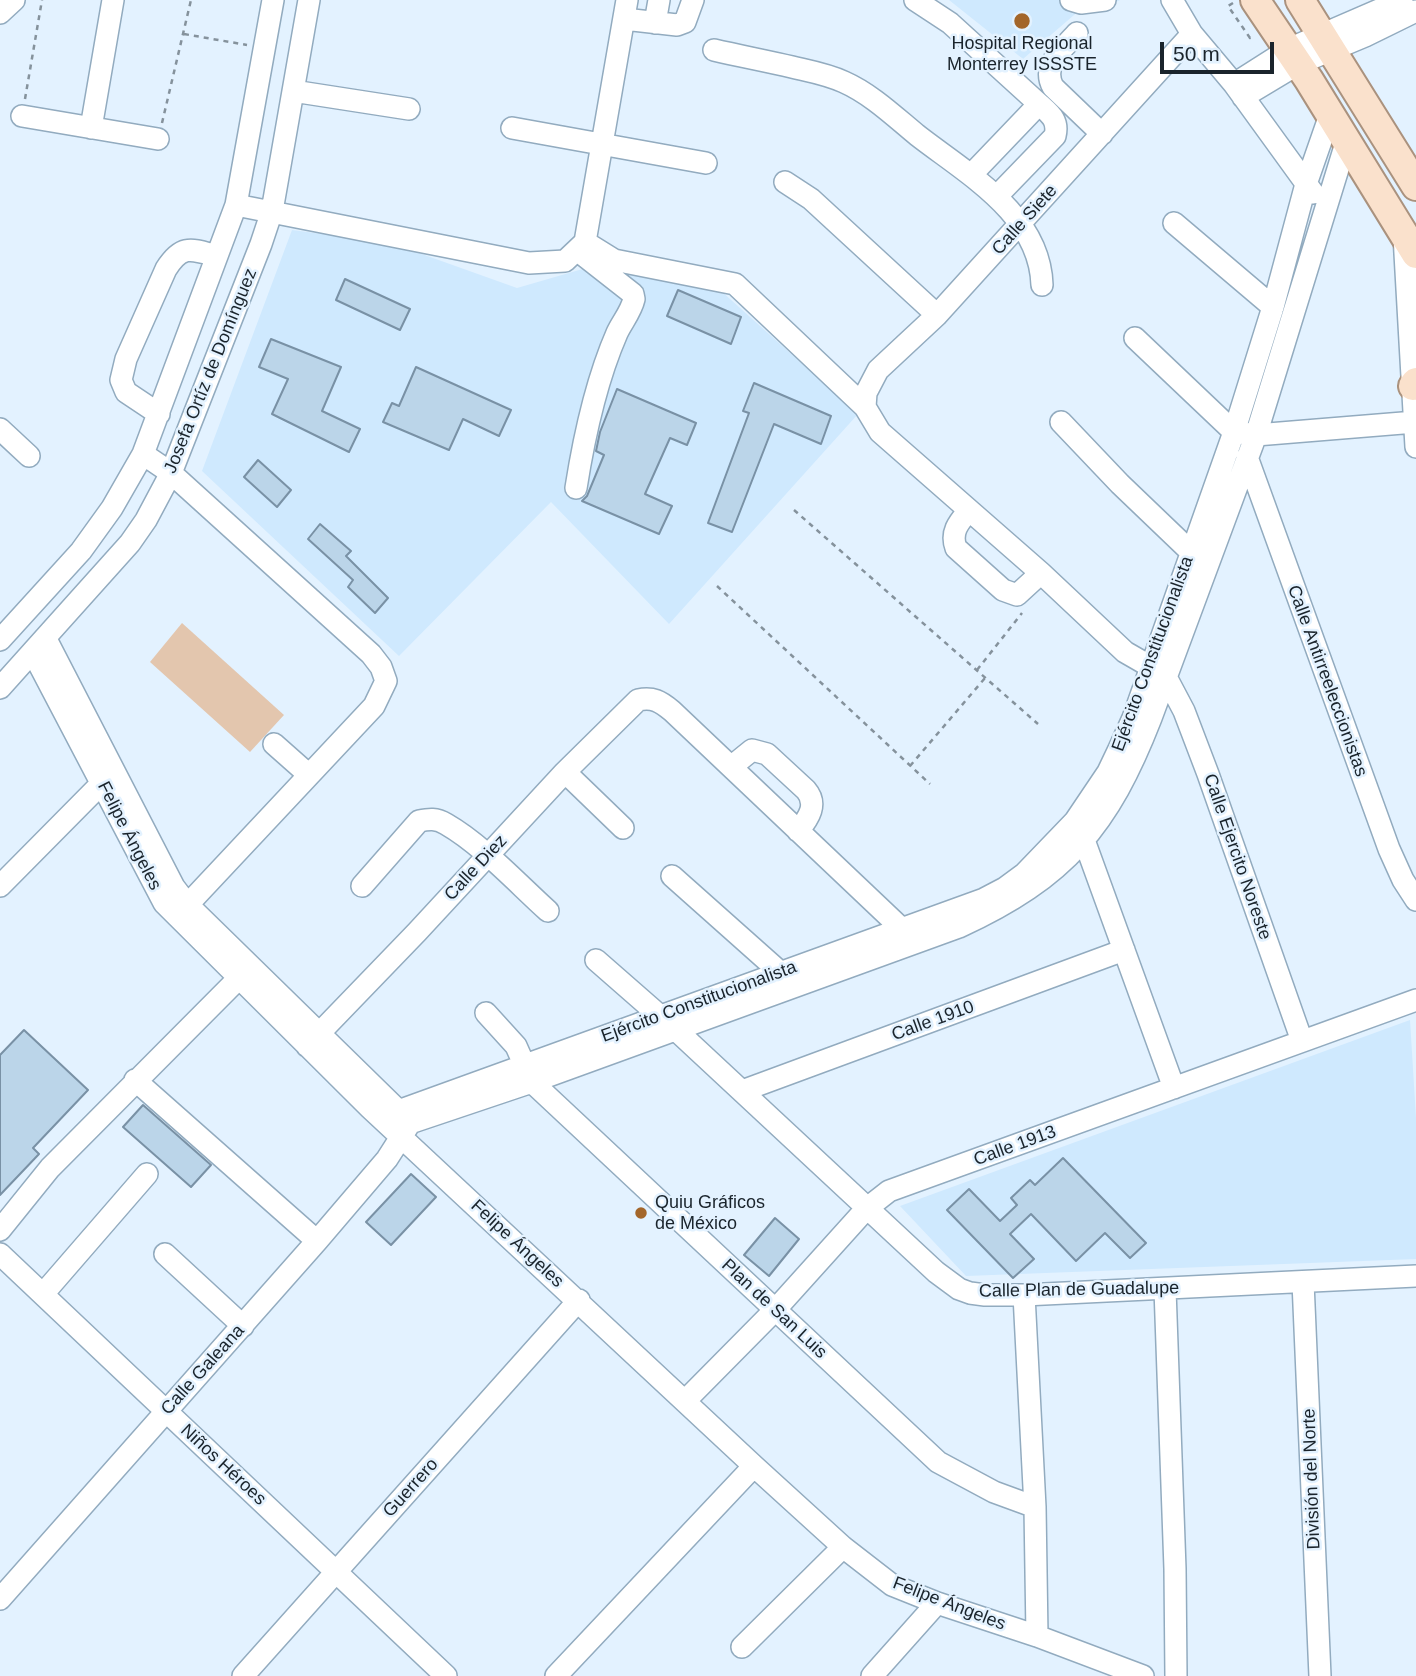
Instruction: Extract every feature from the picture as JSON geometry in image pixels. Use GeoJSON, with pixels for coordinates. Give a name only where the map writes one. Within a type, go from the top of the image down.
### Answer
{"type":"FeatureCollection","features":[{"type":"Feature","properties":{"kind":"main road"},"geometry":{"type":"LineString","coordinates":[[1300,0],[1416,186]]}},
{"type":"Feature","properties":{"kind":"main road"},"geometry":{"type":"LineString","coordinates":[[1242,3],[1293,56],[1410,245]]}},
{"type":"Feature","properties":{"kind":"street"},"geometry":{"type":"LineString","coordinates":[[0,12],[14,0]]}},
{"type":"Feature","properties":{"kind":"street"},"geometry":{"type":"LineString","coordinates":[[91,128],[113,0]]}},
{"type":"Feature","properties":{"kind":"street","name":"Josefa Ortíz de Domínguez"},"geometry":{"type":"LineString","coordinates":[[0,640],[81,551],[112,508],[143,454],[236,205],[273,0]]}},
{"type":"Feature","properties":{"kind":"street","name":"Josefa Ortíz de Domínguez"},"geometry":{"type":"LineString","coordinates":[[0,688],[130,543],[146,520],[171,473],[253,268],[272,211],[309,0]]}},
{"type":"Feature","properties":{"kind":"street"},"geometry":{"type":"LineString","coordinates":[[654,23],[659,0]]}},
{"type":"Feature","properties":{"kind":"street"},"geometry":{"type":"LineString","coordinates":[[236,205],[530,263],[565,261],[581,246],[603,144],[626,9],[654,23],[677,25],[685,22],[693,0]]}},
{"type":"Feature","properties":{"kind":"street"},"geometry":{"type":"LineString","coordinates":[[915,0],[950,23],[1054,118],[1057,126],[1055,136],[997,196]]}},
{"type":"Feature","properties":{"kind":"street"},"geometry":{"type":"LineString","coordinates":[[1071,0],[1081,3],[1105,0]]}},
{"type":"Feature","properties":{"kind":"street"},"geometry":{"type":"LineString","coordinates":[[1172,0],[1192,34],[1238,90],[1325,208]]}},
{"type":"Feature","properties":{"kind":"street"},"geometry":{"type":"LineString","coordinates":[[1238,90],[1293,56],[1402,0]]}},
{"type":"Feature","properties":{"kind":"street"},"geometry":{"type":"LineString","coordinates":[[1326,41],[1365,36],[1416,11]]}},
{"type":"Feature","properties":{"kind":"street"},"geometry":{"type":"LineString","coordinates":[[1077,33],[1052,63],[1048,79],[1053,88],[1102,134]]}},
{"type":"Feature","properties":{"kind":"street","name":"Calle Siete"},"geometry":{"type":"LineString","coordinates":[[865,407],[866,393],[878,370],[937,315],[1192,34]]}},
{"type":"Feature","properties":{"kind":"street"},"geometry":{"type":"LineString","coordinates":[[714,50],[826,75],[867,95],[997,196],[1020,225],[1041,266],[1042,285]]}},
{"type":"Feature","properties":{"kind":"street"},"geometry":{"type":"LineString","coordinates":[[293,91],[409,109]]}},
{"type":"Feature","properties":{"kind":"street"},"geometry":{"type":"LineString","coordinates":[[972,174],[1039,104]]}},
{"type":"Feature","properties":{"kind":"street"},"geometry":{"type":"LineString","coordinates":[[22,116],[158,139]]}},
{"type":"Feature","properties":{"kind":"street","name":"Ejército Constitucionalista"},"geometry":{"type":"LineString","coordinates":[[1158,672],[1191,552],[1234,432],[1273,307],[1306,184],[1330,116]]}},
{"type":"Feature","properties":{"kind":"street"},"geometry":{"type":"LineString","coordinates":[[512,128],[706,163]]}},
{"type":"Feature","properties":{"kind":"street","name":"Ejército Constitucionalista"},"geometry":{"type":"LineString","coordinates":[[399,1124],[528,1073],[668,1023],[980,917],[1021,895],[1047,876],[1080,830],[1158,672],[1256,435],[1346,143]]}},
{"type":"Feature","properties":{"kind":"street"},"geometry":{"type":"LineString","coordinates":[[785,182],[811,199],[937,315]]}},
{"type":"Feature","properties":{"kind":"street"},"geometry":{"type":"LineString","coordinates":[[1174,223],[1273,307]]}},
{"type":"Feature","properties":{"kind":"street"},"geometry":{"type":"LineString","coordinates":[[1410,245],[1416,447]]}},
{"type":"Feature","properties":{"kind":"street"},"geometry":{"type":"LineString","coordinates":[[581,246],[614,260],[735,285],[865,407],[880,432],[1041,573],[1125,653],[1158,672]]}},
{"type":"Feature","properties":{"kind":"street"},"geometry":{"type":"LineString","coordinates":[[576,488],[601,377],[617,333],[634,299],[633,294],[581,246]]}},
{"type":"Feature","properties":{"kind":"street"},"geometry":{"type":"LineString","coordinates":[[159,414],[126,393],[121,380],[126,359],[166,269],[175,255],[194,250],[217,256]]}},
{"type":"Feature","properties":{"kind":"street"},"geometry":{"type":"LineString","coordinates":[[1135,338],[1234,432],[1256,435],[1415,422]]}},
{"type":"Feature","properties":{"kind":"street"},"geometry":{"type":"LineString","coordinates":[[1061,422],[1120,484],[1191,552]]}},
{"type":"Feature","properties":{"kind":"street"},"geometry":{"type":"LineString","coordinates":[[0,429],[29,456]]}},
{"type":"Feature","properties":{"kind":"street"},"geometry":{"type":"LineString","coordinates":[[143,454],[171,473],[371,654],[382,667],[386,681],[374,706],[182,910]]}},
{"type":"Feature","properties":{"kind":"street","name":"Calle Antirreeleccionistas"},"geometry":{"type":"LineString","coordinates":[[1247,457],[1389,849],[1416,900]]}},
{"type":"Feature","properties":{"kind":"street"},"geometry":{"type":"LineString","coordinates":[[969,510],[955,529],[953,540],[956,548],[1003,590],[1017,595],[1041,573]]}},
{"type":"Feature","properties":{"kind":"street","name":"Felipe Ángeles"},"geometry":{"type":"LineString","coordinates":[[40,646],[102,783],[164,903],[182,910],[579,1300],[754,1466],[843,1547],[892,1585],[937,1604],[1037,1636],[1143,1676]]}},
{"type":"Feature","properties":{"kind":"street","name":"Felipe Ángeles"},"geometry":{"type":"LineString","coordinates":[[40,646],[174,887],[182,910],[238,979],[313,1040]]}},
{"type":"Feature","properties":{"kind":"street","name":"Calle Ejercito Noreste"},"geometry":{"type":"LineString","coordinates":[[1158,672],[1184,711],[1302,1041]]}},
{"type":"Feature","properties":{"kind":"street","name":"Calle Diez"},"geometry":{"type":"LineString","coordinates":[[313,1040],[565,772],[638,700],[649,698],[660,701],[731,767]]}},
{"type":"Feature","properties":{"kind":"street"},"geometry":{"type":"LineString","coordinates":[[274,744],[309,775]]}},
{"type":"Feature","properties":{"kind":"street"},"geometry":{"type":"LineString","coordinates":[[798,831],[811,812],[811,796],[767,754],[752,750],[731,767],[798,831],[902,929]]}},
{"type":"Feature","properties":{"kind":"street"},"geometry":{"type":"LineString","coordinates":[[565,772],[623,828]]}},
{"type":"Feature","properties":{"kind":"street"},"geometry":{"type":"LineString","coordinates":[[0,886],[102,783]]}},
{"type":"Feature","properties":{"kind":"street"},"geometry":{"type":"LineString","coordinates":[[362,886],[419,821],[431,818],[444,823],[488,856],[548,911]]}},
{"type":"Feature","properties":{"kind":"street"},"geometry":{"type":"LineString","coordinates":[[1080,830],[1174,1088]]}},
{"type":"Feature","properties":{"kind":"street","name":"Ejército Constitucionalista"},"geometry":{"type":"LineString","coordinates":[[668,1023],[781,973],[961,908],[1005,888],[1080,830]]}},
{"type":"Feature","properties":{"kind":"street"},"geometry":{"type":"LineString","coordinates":[[672,876],[781,973]]}},
{"type":"Feature","properties":{"kind":"street","name":"Calle 1910"},"geometry":{"type":"LineString","coordinates":[[742,1091],[1124,950]]}},
{"type":"Feature","properties":{"kind":"street","name":"Calle Plan de Guadalupe"},"geometry":{"type":"LineString","coordinates":[[596,960],[742,1091],[866,1209],[936,1272],[959,1289],[985,1295],[1024,1295],[1416,1276]]}},
{"type":"Feature","properties":{"kind":"street"},"geometry":{"type":"LineString","coordinates":[[0,1230],[50,1168],[238,979]]}},
{"type":"Feature","properties":{"kind":"street","name":"Calle 1913"},"geometry":{"type":"LineString","coordinates":[[685,1401],[775,1310],[866,1209],[889,1191],[1416,1000]]}},
{"type":"Feature","properties":{"kind":"street","name":"Plan de San Luis"},"geometry":{"type":"LineString","coordinates":[[486,1013],[516,1046],[528,1073],[775,1310],[939,1462],[994,1492],[1035,1507]]}},
{"type":"Feature","properties":{"kind":"street"},"geometry":{"type":"LineString","coordinates":[[135,1080],[317,1241]]}},
{"type":"Feature","properties":{"kind":"street","name":"Calle Galeana"},"geometry":{"type":"LineString","coordinates":[[0,1599],[243,1326],[387,1159],[399,1124]]}},
{"type":"Feature","properties":{"kind":"street"},"geometry":{"type":"LineString","coordinates":[[43,1294],[147,1174]]}},
{"type":"Feature","properties":{"kind":"street","name":"Niños Héroes"},"geometry":{"type":"LineString","coordinates":[[0,1254],[446,1676]]}},
{"type":"Feature","properties":{"kind":"street"},"geometry":{"type":"LineString","coordinates":[[164,1254],[243,1326]]}},
{"type":"Feature","properties":{"kind":"street","name":"División del Norte"},"geometry":{"type":"LineString","coordinates":[[1303,1282],[1320,1676]]}},
{"type":"Feature","properties":{"kind":"street"},"geometry":{"type":"LineString","coordinates":[[1165,1289],[1176,1676]]}},
{"type":"Feature","properties":{"kind":"street"},"geometry":{"type":"LineString","coordinates":[[1024,1295],[1035,1507],[1037,1636]]}},
{"type":"Feature","properties":{"kind":"street","name":"Guerrero"},"geometry":{"type":"LineString","coordinates":[[243,1676],[579,1300]]}},
{"type":"Feature","properties":{"kind":"street"},"geometry":{"type":"LineString","coordinates":[[556,1676],[754,1466]]}},
{"type":"Feature","properties":{"kind":"street"},"geometry":{"type":"LineString","coordinates":[[741,1647],[843,1547]]}},
{"type":"Feature","properties":{"kind":"street"},"geometry":{"type":"LineString","coordinates":[[872,1676],[937,1604]]}},
{"type":"Feature","properties":{"kind":"path"},"geometry":{"type":"LineString","coordinates":[[22,116],[42,0]]}},
{"type":"Feature","properties":{"kind":"path"},"geometry":{"type":"LineString","coordinates":[[158,139],[191,0]]}},
{"type":"Feature","properties":{"kind":"path"},"geometry":{"type":"LineString","coordinates":[[1242,3],[1250,38]]}},
{"type":"Feature","properties":{"kind":"path"},"geometry":{"type":"LineString","coordinates":[[184,34],[264,48]]}},
{"type":"Feature","properties":{"kind":"path"},"geometry":{"type":"LineString","coordinates":[[794,510],[1038,724]]}},
{"type":"Feature","properties":{"kind":"path"},"geometry":{"type":"LineString","coordinates":[[717,586],[930,784]]}},
{"type":"Feature","properties":{"kind":"path"},"geometry":{"type":"LineString","coordinates":[[977,670],[1024,610]]}},
{"type":"Feature","properties":{"kind":"path"},"geometry":{"type":"LineString","coordinates":[[910,766],[986,678]]}},
{"type":"Feature","properties":{"kind":"shaded area","name":"Hospital Regional Monterrey ISSSTE"},"geometry":{"type":"Polygon","coordinates":[[[949,0],[1120,0],[1081,9],[1023,59],[949,0]]]}},
{"type":"Feature","properties":{"kind":"shaded area"},"geometry":{"type":"Polygon","coordinates":[[[292,230],[391,243],[517,288],[593,266],[720,290],[858,414],[669,624],[551,502],[399,656],[202,471],[292,230]]]}},
{"type":"Feature","properties":{"kind":"shaded area"},"geometry":{"type":"Polygon","coordinates":[[[182,623],[284,715],[250,752],[150,662],[182,623]]]}},
{"type":"Feature","properties":{"kind":"shaded area"},"geometry":{"type":"Polygon","coordinates":[[[1410,1020],[1416,1118],[1416,1259],[966,1276],[900,1206],[1410,1020]]]}},
{"type":"Feature","properties":{"kind":"building"},"geometry":{"type":"Polygon","coordinates":[[[345,279],[410,309],[400,330],[336,300],[345,279]]]}},
{"type":"Feature","properties":{"kind":"building"},"geometry":{"type":"Polygon","coordinates":[[[678,290],[741,317],[731,344],[667,316],[678,290]]]}},
{"type":"Feature","properties":{"kind":"building"},"geometry":{"type":"Polygon","coordinates":[[[271,339],[341,367],[322,411],[360,429],[349,452],[272,414],[288,379],[259,367],[271,339]]]}},
{"type":"Feature","properties":{"kind":"building"},"geometry":{"type":"Polygon","coordinates":[[[416,367],[511,410],[499,436],[463,419],[449,450],[383,422],[392,403],[399,406],[416,367]]]}},
{"type":"Feature","properties":{"kind":"building"},"geometry":{"type":"Polygon","coordinates":[[[754,383],[831,416],[821,444],[774,424],[732,532],[708,523],[749,413],[743,411],[754,383]]]}},
{"type":"Feature","properties":{"kind":"building"},"geometry":{"type":"Polygon","coordinates":[[[617,389],[696,423],[687,445],[670,438],[645,494],[672,506],[659,534],[582,501],[587,496],[604,455],[596,451],[600,432],[617,389]]]}},
{"type":"Feature","properties":{"kind":"building"},"geometry":{"type":"Polygon","coordinates":[[[258,460],[291,490],[277,507],[244,477],[258,460]]]}},
{"type":"Feature","properties":{"kind":"building"},"geometry":{"type":"Polygon","coordinates":[[[320,524],[351,551],[346,556],[388,598],[375,613],[348,587],[353,580],[308,539],[320,524]]]}},
{"type":"Feature","properties":{"kind":"building"},"geometry":{"type":"Polygon","coordinates":[[[24,1030],[88,1090],[33,1148],[39,1154],[0,1195],[0,1055],[24,1030]]]}},
{"type":"Feature","properties":{"kind":"building"},"geometry":{"type":"Polygon","coordinates":[[[143,1105],[211,1165],[191,1187],[123,1127],[143,1105]]]}},
{"type":"Feature","properties":{"kind":"building"},"geometry":{"type":"Polygon","coordinates":[[[1063,1158],[1146,1243],[1130,1258],[1105,1233],[1076,1261],[1031,1214],[1010,1234],[1034,1259],[1013,1278],[947,1210],[969,1189],[1000,1221],[1017,1205],[1011,1198],[1030,1180],[1035,1185],[1063,1158]]]}},
{"type":"Feature","properties":{"kind":"building"},"geometry":{"type":"Polygon","coordinates":[[[411,1174],[436,1197],[391,1245],[366,1222],[411,1174]]]}},
{"type":"Feature","properties":{"kind":"building"},"geometry":{"type":"Polygon","coordinates":[[[775,1218],[799,1239],[769,1276],[744,1255],[775,1218]]]}},
{"type":"Feature","properties":{"kind":"place","name":"Hospital Regional Monterrey ISSSTE"},"geometry":{"type":"Point","coordinates":[1022,21]}},
{"type":"Feature","properties":{"kind":"place","name":"Quiu Gráficos de México"},"geometry":{"type":"Point","coordinates":[641,1213]}}]}
